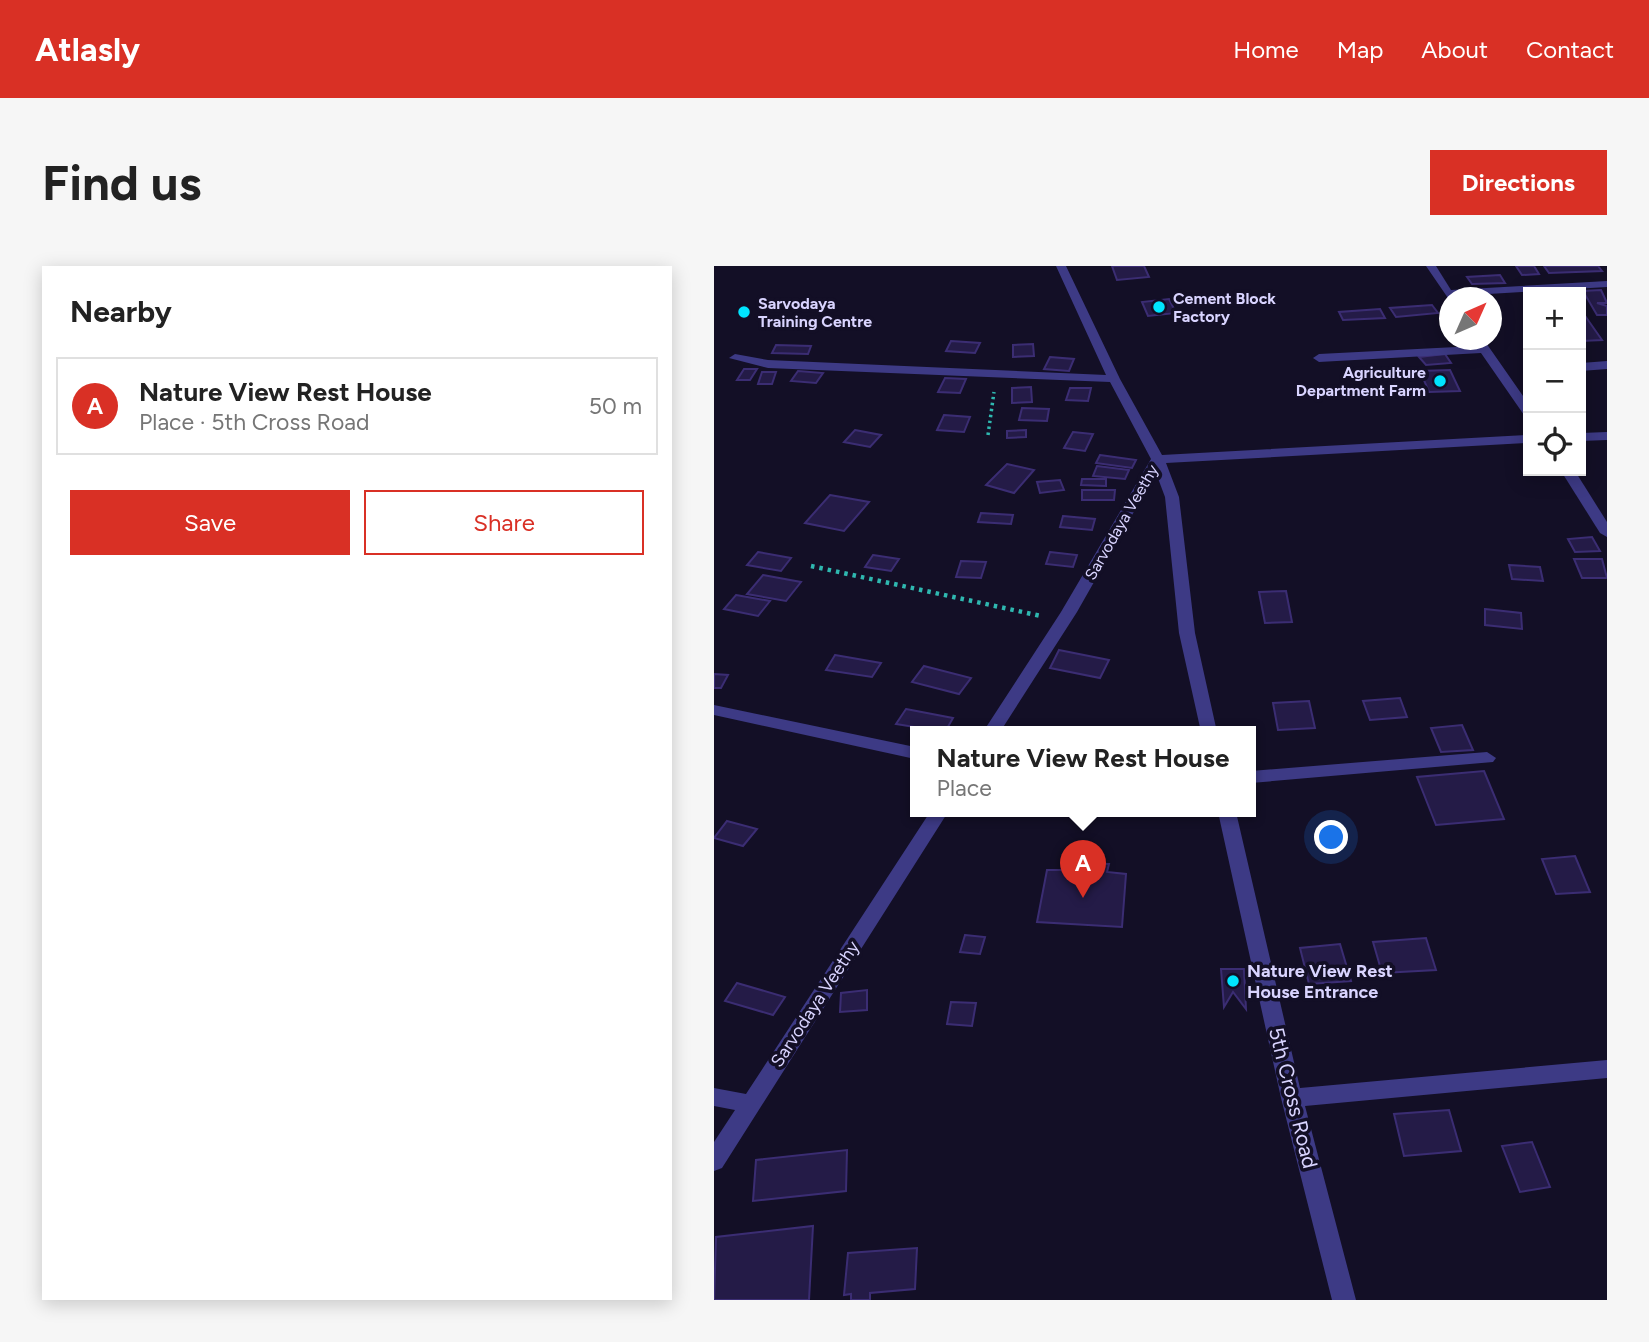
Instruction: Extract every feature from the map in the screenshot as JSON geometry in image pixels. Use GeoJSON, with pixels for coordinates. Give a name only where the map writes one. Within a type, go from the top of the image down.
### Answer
{"type":"FeatureCollection","features":[{"type":"Feature","properties":{"kind":"street","name":"Sarvodaya Veethy"},"geometry":{"type":"LineString","coordinates":[[995,726],[1063,621],[1158,459],[1114,379],[1061,266]]}},
{"type":"Feature","properties":{"kind":"street"},"geometry":{"type":"LineString","coordinates":[[1431,266],[1445,287]]}},
{"type":"Feature","properties":{"kind":"street"},"geometry":{"type":"LineString","coordinates":[[1568,287],[1607,284]]}},
{"type":"Feature","properties":{"kind":"street"},"geometry":{"type":"LineString","coordinates":[[1502,292],[1523,290]]}},
{"type":"Feature","properties":{"kind":"street"},"geometry":{"type":"LineString","coordinates":[[1318,358],[1439,348]]}},
{"type":"Feature","properties":{"kind":"street"},"geometry":{"type":"LineString","coordinates":[[1485,350],[1523,405]]}},
{"type":"Feature","properties":{"kind":"street"},"geometry":{"type":"LineString","coordinates":[[735,358],[768,364],[1114,379]]}},
{"type":"Feature","properties":{"kind":"street"},"geometry":{"type":"LineString","coordinates":[[1586,365],[1607,366]]}},
{"type":"Feature","properties":{"kind":"street"},"geometry":{"type":"LineString","coordinates":[[1586,437],[1607,436]]}},
{"type":"Feature","properties":{"kind":"street"},"geometry":{"type":"LineString","coordinates":[[1208,726],[1187,634],[1172,498],[1158,459],[1523,439]]}},
{"type":"Feature","properties":{"kind":"street"},"geometry":{"type":"LineString","coordinates":[[1571,476],[1607,533]]}},
{"type":"Feature","properties":{"kind":"street"},"geometry":{"type":"LineString","coordinates":[[714,710],[910,752]]}},
{"type":"Feature","properties":{"kind":"street"},"geometry":{"type":"LineString","coordinates":[[1256,777],[1487,758]]}},
{"type":"Feature","properties":{"kind":"street","name":"Sarvodaya Veethy"},"geometry":{"type":"LineString","coordinates":[[714,1161],[936,817]]}},
{"type":"Feature","properties":{"kind":"street","name":"5th Cross Road"},"geometry":{"type":"LineString","coordinates":[[1228,817],[1292,1098],[1344,1300]]}},
{"type":"Feature","properties":{"kind":"street"},"geometry":{"type":"LineString","coordinates":[[1292,1098],[1607,1069]]}},
{"type":"Feature","properties":{"kind":"street"},"geometry":{"type":"LineString","coordinates":[[714,1097],[751,1104]]}},
{"type":"Feature","properties":{"kind":"path"},"geometry":{"type":"LineString","coordinates":[[988,435],[997,374]]}},
{"type":"Feature","properties":{"kind":"path"},"geometry":{"type":"LineString","coordinates":[[811,566],[1063,621]]}},
{"type":"Feature","properties":{"kind":"building"},"geometry":{"type":"Polygon","coordinates":[[[1112,266],[1144,266],[1149,277],[1117,280],[1112,266]]]}},
{"type":"Feature","properties":{"kind":"building"},"geometry":{"type":"Polygon","coordinates":[[[1516,266],[1534,266],[1539,274],[1522,275],[1516,266]]]}},
{"type":"Feature","properties":{"kind":"building"},"geometry":{"type":"Polygon","coordinates":[[[1544,266],[1598,266],[1602,271],[1549,273],[1544,266]]]}},
{"type":"Feature","properties":{"kind":"building"},"geometry":{"type":"Polygon","coordinates":[[[1500,275],[1505,283],[1472,284],[1467,277],[1500,275]]]}},
{"type":"Feature","properties":{"kind":"building"},"geometry":{"type":"Polygon","coordinates":[[[1601,290],[1607,303],[1597,303],[1607,306],[1607,315],[1597,315],[1586,296],[1586,291],[1601,290]]]}},
{"type":"Feature","properties":{"kind":"building","name":"Cement Block Factory"},"geometry":{"type":"Polygon","coordinates":[[[1169,299],[1176,313],[1148,316],[1142,302],[1169,299]]]}},
{"type":"Feature","properties":{"kind":"building"},"geometry":{"type":"Polygon","coordinates":[[[1432,305],[1438,313],[1396,317],[1390,308],[1432,305]]]}},
{"type":"Feature","properties":{"kind":"building"},"geometry":{"type":"Polygon","coordinates":[[[1380,309],[1385,318],[1343,320],[1339,312],[1380,309]]]}},
{"type":"Feature","properties":{"kind":"building"},"geometry":{"type":"Polygon","coordinates":[[[1586,317],[1602,340],[1586,341],[1586,317]]]}},
{"type":"Feature","properties":{"kind":"building"},"geometry":{"type":"Polygon","coordinates":[[[951,341],[980,343],[975,353],[946,351],[951,341]]]}},
{"type":"Feature","properties":{"kind":"building"},"geometry":{"type":"Polygon","coordinates":[[[1033,344],[1034,356],[1013,357],[1013,345],[1033,344]]]}},
{"type":"Feature","properties":{"kind":"building"},"geometry":{"type":"Polygon","coordinates":[[[776,345],[811,346],[808,354],[772,353],[776,345]]]}},
{"type":"Feature","properties":{"kind":"building"},"geometry":{"type":"Polygon","coordinates":[[[1445,354],[1451,363],[1426,365],[1419,357],[1445,354]]]}},
{"type":"Feature","properties":{"kind":"building"},"geometry":{"type":"Polygon","coordinates":[[[1050,357],[1074,359],[1069,371],[1044,369],[1050,357]]]}},
{"type":"Feature","properties":{"kind":"building"},"geometry":{"type":"Polygon","coordinates":[[[744,369],[757,369],[750,380],[737,380],[744,369]]]}},
{"type":"Feature","properties":{"kind":"building","name":"Agriculture Department Farm"},"geometry":{"type":"Polygon","coordinates":[[[1450,370],[1460,391],[1429,392],[1420,371],[1450,370]]]}},
{"type":"Feature","properties":{"kind":"building"},"geometry":{"type":"Polygon","coordinates":[[[798,371],[823,373],[816,383],[791,381],[798,371]]]}},
{"type":"Feature","properties":{"kind":"building"},"geometry":{"type":"Polygon","coordinates":[[[762,372],[776,372],[772,384],[758,384],[762,372]]]}},
{"type":"Feature","properties":{"kind":"building"},"geometry":{"type":"Polygon","coordinates":[[[945,378],[966,379],[960,393],[938,392],[945,378]]]}},
{"type":"Feature","properties":{"kind":"building"},"geometry":{"type":"Polygon","coordinates":[[[1031,387],[1032,402],[1012,403],[1012,388],[1031,387]]]}},
{"type":"Feature","properties":{"kind":"building"},"geometry":{"type":"Polygon","coordinates":[[[1070,388],[1091,388],[1088,401],[1066,400],[1070,388]]]}},
{"type":"Feature","properties":{"kind":"building"},"geometry":{"type":"Polygon","coordinates":[[[1022,408],[1049,409],[1047,421],[1019,420],[1022,408]]]}},
{"type":"Feature","properties":{"kind":"building"},"geometry":{"type":"Polygon","coordinates":[[[944,415],[970,417],[964,432],[937,430],[944,415]]]}},
{"type":"Feature","properties":{"kind":"building"},"geometry":{"type":"Polygon","coordinates":[[[855,430],[881,435],[870,447],[844,442],[855,430]]]}},
{"type":"Feature","properties":{"kind":"building"},"geometry":{"type":"Polygon","coordinates":[[[1026,430],[1026,437],[1007,438],[1007,431],[1026,430]]]}},
{"type":"Feature","properties":{"kind":"building"},"geometry":{"type":"Polygon","coordinates":[[[1073,432],[1093,434],[1085,451],[1064,448],[1073,432]]]}},
{"type":"Feature","properties":{"kind":"building"},"geometry":{"type":"Polygon","coordinates":[[[1100,455],[1136,460],[1132,468],[1096,463],[1100,455]]]}},
{"type":"Feature","properties":{"kind":"building"},"geometry":{"type":"Polygon","coordinates":[[[1007,464],[1034,470],[1014,493],[986,485],[1007,464]]]}},
{"type":"Feature","properties":{"kind":"building"},"geometry":{"type":"Polygon","coordinates":[[[1097,466],[1129,470],[1125,479],[1093,476],[1097,466]]]}},
{"type":"Feature","properties":{"kind":"building"},"geometry":{"type":"Polygon","coordinates":[[[1082,479],[1106,479],[1106,486],[1081,485],[1082,479]]]}},
{"type":"Feature","properties":{"kind":"building"},"geometry":{"type":"Polygon","coordinates":[[[1060,480],[1064,490],[1040,493],[1037,482],[1060,480]]]}},
{"type":"Feature","properties":{"kind":"building"},"geometry":{"type":"Polygon","coordinates":[[[1082,490],[1115,490],[1114,500],[1082,500],[1082,490]]]}},
{"type":"Feature","properties":{"kind":"building"},"geometry":{"type":"Polygon","coordinates":[[[830,495],[869,502],[844,531],[805,523],[830,495]]]}},
{"type":"Feature","properties":{"kind":"building"},"geometry":{"type":"Polygon","coordinates":[[[981,513],[1013,515],[1011,524],[978,522],[981,513]]]}},
{"type":"Feature","properties":{"kind":"building"},"geometry":{"type":"Polygon","coordinates":[[[1063,516],[1095,519],[1092,530],[1060,527],[1063,516]]]}},
{"type":"Feature","properties":{"kind":"building"},"geometry":{"type":"Polygon","coordinates":[[[1592,537],[1600,551],[1575,552],[1568,539],[1592,537]]]}},
{"type":"Feature","properties":{"kind":"building"},"geometry":{"type":"Polygon","coordinates":[[[758,552],[791,558],[781,571],[747,565],[758,552]]]}},
{"type":"Feature","properties":{"kind":"building"},"geometry":{"type":"Polygon","coordinates":[[[1050,552],[1077,555],[1073,567],[1046,564],[1050,552]]]}},
{"type":"Feature","properties":{"kind":"building"},"geometry":{"type":"Polygon","coordinates":[[[873,555],[899,559],[891,571],[865,567],[873,555]]]}},
{"type":"Feature","properties":{"kind":"building"},"geometry":{"type":"Polygon","coordinates":[[[1574,559],[1602,559],[1607,578],[1582,578],[1574,559]]]}},
{"type":"Feature","properties":{"kind":"building"},"geometry":{"type":"Polygon","coordinates":[[[961,561],[986,562],[981,578],[956,577],[961,561]]]}},
{"type":"Feature","properties":{"kind":"building"},"geometry":{"type":"Polygon","coordinates":[[[1509,565],[1540,567],[1543,581],[1512,579],[1509,565]]]}},
{"type":"Feature","properties":{"kind":"building"},"geometry":{"type":"Polygon","coordinates":[[[763,575],[801,582],[786,601],[747,594],[763,575]]]}},
{"type":"Feature","properties":{"kind":"building"},"geometry":{"type":"Polygon","coordinates":[[[1286,591],[1292,622],[1265,623],[1259,592],[1286,591]]]}},
{"type":"Feature","properties":{"kind":"building"},"geometry":{"type":"Polygon","coordinates":[[[736,595],[770,601],[758,616],[724,609],[736,595]]]}},
{"type":"Feature","properties":{"kind":"building"},"geometry":{"type":"Polygon","coordinates":[[[1485,609],[1521,613],[1522,629],[1485,625],[1485,609]]]}},
{"type":"Feature","properties":{"kind":"building"},"geometry":{"type":"Polygon","coordinates":[[[1059,650],[1109,660],[1100,678],[1050,668],[1059,650]]]}},
{"type":"Feature","properties":{"kind":"building"},"geometry":{"type":"Polygon","coordinates":[[[835,655],[881,663],[872,677],[826,670],[835,655]]]}},
{"type":"Feature","properties":{"kind":"building"},"geometry":{"type":"Polygon","coordinates":[[[924,666],[971,678],[959,694],[912,682],[924,666]]]}},
{"type":"Feature","properties":{"kind":"building"},"geometry":{"type":"Polygon","coordinates":[[[714,674],[728,675],[721,688],[714,688],[714,674]]]}},
{"type":"Feature","properties":{"kind":"building"},"geometry":{"type":"Polygon","coordinates":[[[1400,698],[1407,717],[1370,720],[1363,701],[1400,698]]]}},
{"type":"Feature","properties":{"kind":"building"},"geometry":{"type":"Polygon","coordinates":[[[1309,701],[1315,728],[1278,730],[1273,703],[1309,701]]]}},
{"type":"Feature","properties":{"kind":"building"},"geometry":{"type":"Polygon","coordinates":[[[906,709],[953,718],[948,726],[896,724],[906,709]]]}},
{"type":"Feature","properties":{"kind":"building"},"geometry":{"type":"Polygon","coordinates":[[[1462,725],[1473,750],[1441,752],[1431,728],[1462,725]]]}},
{"type":"Feature","properties":{"kind":"building"},"geometry":{"type":"Polygon","coordinates":[[[1484,771],[1504,819],[1436,825],[1417,777],[1484,771]]]}},
{"type":"Feature","properties":{"kind":"building"},"geometry":{"type":"Polygon","coordinates":[[[727,821],[757,829],[743,846],[714,838],[727,821]]]}},
{"type":"Feature","properties":{"kind":"building"},"geometry":{"type":"Polygon","coordinates":[[[1575,856],[1590,892],[1556,894],[1542,859],[1575,856]]]}},
{"type":"Feature","properties":{"kind":"building"},"geometry":{"type":"Polygon","coordinates":[[[1062,863],[1109,864],[1107,872],[1126,874],[1122,927],[1037,922],[1047,870],[1063,870],[1062,863]]]}},
{"type":"Feature","properties":{"kind":"building"},"geometry":{"type":"Polygon","coordinates":[[[965,935],[985,937],[980,954],[960,952],[965,935]]]}},
{"type":"Feature","properties":{"kind":"building"},"geometry":{"type":"Polygon","coordinates":[[[1426,938],[1436,970],[1382,973],[1373,942],[1426,938]]]}},
{"type":"Feature","properties":{"kind":"building"},"geometry":{"type":"Polygon","coordinates":[[[1340,944],[1351,981],[1309,984],[1300,948],[1340,944]]]}},
{"type":"Feature","properties":{"kind":"building","name":"Nature View Rest House Entrance"},"geometry":{"type":"Polygon","coordinates":[[[1221,969],[1244,969],[1246,1009],[1233,992],[1224,1007],[1221,969]]]}},
{"type":"Feature","properties":{"kind":"building"},"geometry":{"type":"Polygon","coordinates":[[[737,983],[785,997],[773,1015],[725,1001],[737,983]]]}},
{"type":"Feature","properties":{"kind":"building"},"geometry":{"type":"Polygon","coordinates":[[[867,990],[867,1010],[840,1012],[841,993],[867,990]]]}},
{"type":"Feature","properties":{"kind":"building"},"geometry":{"type":"Polygon","coordinates":[[[951,1002],[976,1003],[972,1026],[947,1024],[951,1002]]]}},
{"type":"Feature","properties":{"kind":"building"},"geometry":{"type":"Polygon","coordinates":[[[1449,1110],[1461,1151],[1404,1156],[1394,1114],[1449,1110]]]}},
{"type":"Feature","properties":{"kind":"building"},"geometry":{"type":"Polygon","coordinates":[[[1532,1142],[1550,1187],[1520,1192],[1502,1146],[1532,1142]]]}},
{"type":"Feature","properties":{"kind":"building"},"geometry":{"type":"Polygon","coordinates":[[[847,1150],[846,1191],[753,1201],[756,1160],[847,1150]]]}},
{"type":"Feature","properties":{"kind":"building"},"geometry":{"type":"Polygon","coordinates":[[[813,1226],[809,1300],[714,1300],[716,1237],[813,1226]]]}},
{"type":"Feature","properties":{"kind":"building"},"geometry":{"type":"Polygon","coordinates":[[[917,1248],[915,1289],[870,1293],[870,1300],[851,1300],[851,1294],[844,1295],[848,1253],[917,1248]]]}},
{"type":"Feature","properties":{"kind":"place","name":"Cement Block Factory"},"geometry":{"type":"Point","coordinates":[1159,307]}},
{"type":"Feature","properties":{"kind":"place","name":"Sarvodaya Training Centre"},"geometry":{"type":"Point","coordinates":[744,312]}},
{"type":"Feature","properties":{"kind":"place","name":"Agriculture Department Farm"},"geometry":{"type":"Point","coordinates":[1440,381]}},
{"type":"Feature","properties":{"kind":"place","name":"Nature View Rest House"},"geometry":{"type":"Point","coordinates":[1083,898]}},
{"type":"Feature","properties":{"kind":"place","name":"Nature View Rest House Entrance"},"geometry":{"type":"Point","coordinates":[1233,981]}}]}
